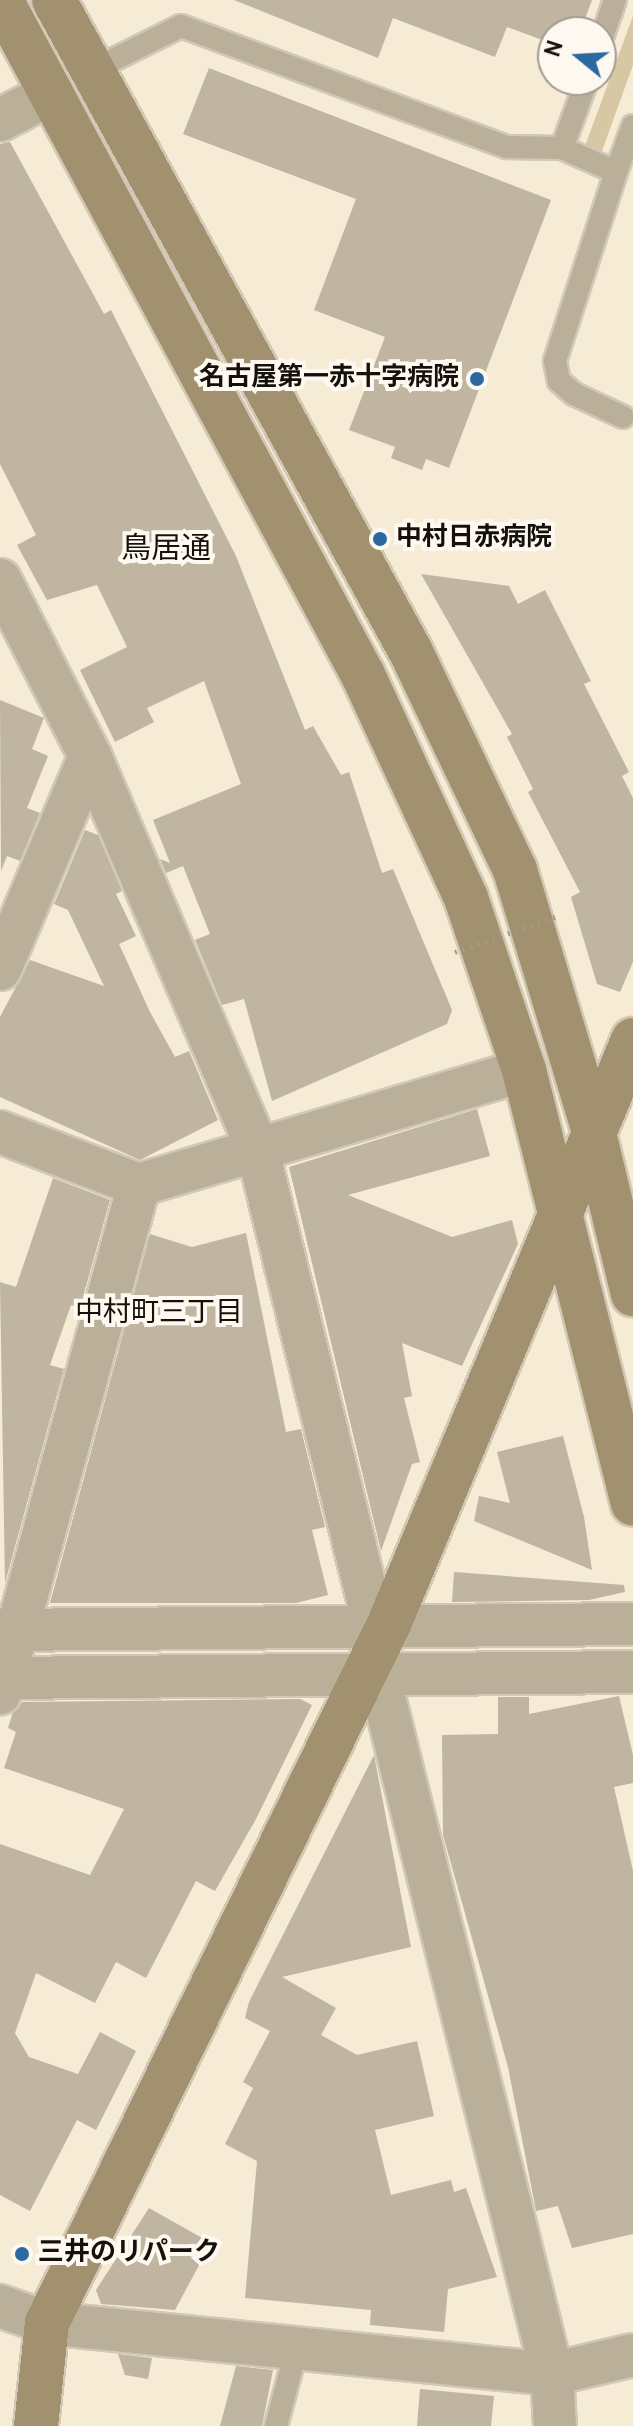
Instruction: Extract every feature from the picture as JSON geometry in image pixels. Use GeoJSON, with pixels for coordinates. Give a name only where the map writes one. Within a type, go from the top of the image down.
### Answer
{"type":"FeatureCollection","features":[{"type":"Feature","properties":{"kind":"street"},"geometry":{"type":"LineString","coordinates":[[1,0],[363,675],[466,898],[524,1070],[564,1218],[633,1503]]}},
{"type":"Feature","properties":{"kind":"street"},"geometry":{"type":"LineString","coordinates":[[54,0],[411,652],[515,870],[593,1129],[633,1294]]}},
{"type":"Feature","properties":{"kind":"street"},"geometry":{"type":"LineString","coordinates":[[0,120],[52,93]]}},
{"type":"Feature","properties":{"kind":"street"},"geometry":{"type":"LineString","coordinates":[[0,580],[90,756],[257,1148],[382,1624]]}},
{"type":"Feature","properties":{"kind":"street"},"geometry":{"type":"LineString","coordinates":[[0,969],[90,756]]}},
{"type":"Feature","properties":{"kind":"street"},"geometry":{"type":"LineString","coordinates":[[36,2426],[47,2323],[371,1677],[382,1624],[564,1218],[593,1129],[633,1040]]}},
{"type":"Feature","properties":{"kind":"street"},"geometry":{"type":"LineString","coordinates":[[0,1132],[139,1185],[524,1070]]}},
{"type":"Feature","properties":{"kind":"street"},"geometry":{"type":"LineString","coordinates":[[139,1185],[11,1630],[2,1683],[633,1672]]}},
{"type":"Feature","properties":{"kind":"street"},"geometry":{"type":"LineString","coordinates":[[11,1630],[382,1624],[633,1624]]}},
{"type":"Feature","properties":{"kind":"street"},"geometry":{"type":"LineString","coordinates":[[371,1677],[552,2374],[555,2426]]}},
{"type":"Feature","properties":{"kind":"street"},"geometry":{"type":"LineString","coordinates":[[0,2306],[47,2323],[552,2374],[633,2355]]}},
{"type":"Feature","properties":{"kind":"lane"},"geometry":{"type":"LineString","coordinates":[[93,70],[181,26],[507,147],[562,148],[616,172]]}},
{"type":"Feature","properties":{"kind":"lane"},"geometry":{"type":"LineString","coordinates":[[562,148],[581,96]]}},
{"type":"Feature","properties":{"kind":"lane"},"geometry":{"type":"LineString","coordinates":[[623,417],[567,387],[555,361],[633,126]]}},
{"type":"Feature","properties":{"kind":"lane"},"geometry":{"type":"LineString","coordinates":[[276,2426],[297,2347]]}},
{"type":"Feature","properties":{"kind":"path"},"geometry":{"type":"LineString","coordinates":[[455,952],[558,916]]}},
{"type":"Feature","properties":{"kind":"shaded area"},"geometry":{"type":"Polygon","coordinates":[[[633,16],[633,65],[602,151],[585,146],[603,96],[617,96],[617,59],[633,16]]]}},
{"type":"Feature","properties":{"kind":"building"},"geometry":{"type":"Polygon","coordinates":[[[234,0],[592,0],[586,16],[537,16],[537,38],[507,27],[495,57],[393,18],[378,58],[234,0]]]}},
{"type":"Feature","properties":{"kind":"building"},"geometry":{"type":"Polygon","coordinates":[[[209,68],[551,200],[449,468],[426,459],[422,470],[391,458],[395,447],[349,430],[385,337],[314,310],[356,199],[183,134],[209,68]]]}},
{"type":"Feature","properties":{"kind":"building"},"geometry":{"type":"Polygon","coordinates":[[[10,142],[104,314],[111,310],[236,556],[305,730],[313,726],[341,775],[349,772],[382,873],[393,869],[452,1010],[447,1024],[272,1101],[244,999],[222,1005],[195,940],[210,934],[183,866],[166,873],[160,859],[170,863],[153,820],[241,784],[204,681],[147,708],[154,722],[115,742],[80,670],[127,647],[97,585],[47,600],[17,545],[36,535],[0,464],[0,144],[10,142]]]}},
{"type":"Feature","properties":{"kind":"building"},"geometry":{"type":"Polygon","coordinates":[[[421,574],[509,586],[518,604],[545,590],[591,681],[584,684],[629,772],[622,776],[633,798],[633,962],[620,992],[597,984],[571,897],[580,892],[528,792],[533,789],[507,737],[512,734],[421,574]]]}},
{"type":"Feature","properties":{"kind":"building"},"geometry":{"type":"Polygon","coordinates":[[[0,700],[44,718],[32,749],[48,756],[27,808],[40,813],[20,861],[7,856],[1,871],[0,700]]]}},
{"type":"Feature","properties":{"kind":"building"},"geometry":{"type":"Polygon","coordinates":[[[85,830],[98,835],[122,891],[116,894],[136,936],[119,944],[150,1012],[175,1057],[189,1051],[218,1120],[140,1160],[0,1097],[0,1017],[30,960],[104,986],[68,910],[54,904],[85,830]]]}},
{"type":"Feature","properties":{"kind":"building"},"geometry":{"type":"Polygon","coordinates":[[[477,1109],[490,1156],[348,1195],[452,1237],[512,1220],[518,1244],[462,1366],[402,1343],[412,1396],[404,1398],[420,1462],[412,1464],[381,1551],[289,1167],[477,1109]]]}},
{"type":"Feature","properties":{"kind":"building"},"geometry":{"type":"Polygon","coordinates":[[[53,1178],[110,1200],[80,1308],[71,1305],[50,1365],[64,1369],[5,1583],[0,1282],[16,1287],[53,1178]]]}},
{"type":"Feature","properties":{"kind":"building"},"geometry":{"type":"Polygon","coordinates":[[[246,1233],[286,1432],[301,1429],[325,1527],[312,1530],[328,1595],[296,1603],[50,1603],[150,1234],[192,1247],[246,1233]]]}},
{"type":"Feature","properties":{"kind":"building"},"geometry":{"type":"Polygon","coordinates":[[[563,1436],[584,1517],[592,1570],[474,1521],[479,1496],[510,1503],[497,1452],[563,1436]]]}},
{"type":"Feature","properties":{"kind":"building"},"geometry":{"type":"Polygon","coordinates":[[[454,1572],[624,1585],[625,1592],[589,1600],[452,1602],[454,1572]]]}},
{"type":"Feature","properties":{"kind":"building"},"geometry":{"type":"Polygon","coordinates":[[[619,1696],[633,1755],[633,1783],[614,1787],[633,1871],[633,2234],[572,2248],[558,2206],[536,2211],[508,2067],[443,1835],[442,1735],[498,1734],[498,1697],[529,1697],[529,1714],[619,1696]]]}},
{"type":"Feature","properties":{"kind":"building"},"geometry":{"type":"Polygon","coordinates":[[[300,1699],[312,1705],[256,1819],[215,1891],[196,1881],[146,1978],[116,1962],[95,2003],[36,1973],[15,2033],[29,2057],[78,2074],[100,2032],[136,2051],[96,2130],[77,2120],[30,2211],[0,2195],[0,1844],[90,1875],[124,1809],[4,1768],[16,1732],[8,1728],[13,1712],[22,1702],[300,1699]]]}},
{"type":"Feature","properties":{"kind":"building"},"geometry":{"type":"Polygon","coordinates":[[[374,1755],[411,1947],[282,1977],[336,2008],[321,2035],[357,2055],[417,2041],[434,2116],[375,2130],[391,2195],[451,2180],[454,2192],[466,2188],[497,2277],[448,2289],[444,2332],[370,2325],[371,2310],[245,2298],[257,2161],[225,2144],[253,2088],[243,2082],[270,2031],[245,2018],[249,2002],[374,1755]]]}},
{"type":"Feature","properties":{"kind":"building"},"geometry":{"type":"Polygon","coordinates":[[[149,2208],[211,2243],[175,2310],[101,2304],[96,2290],[149,2208]]]}},
{"type":"Feature","properties":{"kind":"building"},"geometry":{"type":"Polygon","coordinates":[[[118,2354],[152,2358],[148,2379],[125,2375],[118,2354]]]}},
{"type":"Feature","properties":{"kind":"building"},"geometry":{"type":"Polygon","coordinates":[[[236,2366],[273,2370],[262,2426],[220,2426],[236,2366]]]}},
{"type":"Feature","properties":{"kind":"building"},"geometry":{"type":"Polygon","coordinates":[[[420,2389],[494,2396],[491,2426],[417,2426],[420,2389]]]}},
{"type":"Feature","properties":{"kind":"place","name":"名古屋第一赤十字病院"},"geometry":{"type":"Point","coordinates":[477,379]}},
{"type":"Feature","properties":{"kind":"place","name":"中村日赤病院"},"geometry":{"type":"Point","coordinates":[380,539]}},
{"type":"Feature","properties":{"kind":"place","name":"三井のリパーク"},"geometry":{"type":"Point","coordinates":[22,2254]}},
{"type":"Feature","properties":{"kind":"district","name":"鳥居通"},"geometry":{"type":"Point","coordinates":[166,551]}},
{"type":"Feature","properties":{"kind":"district","name":"中村町三丁目"},"geometry":{"type":"Point","coordinates":[159,1314]}}]}
